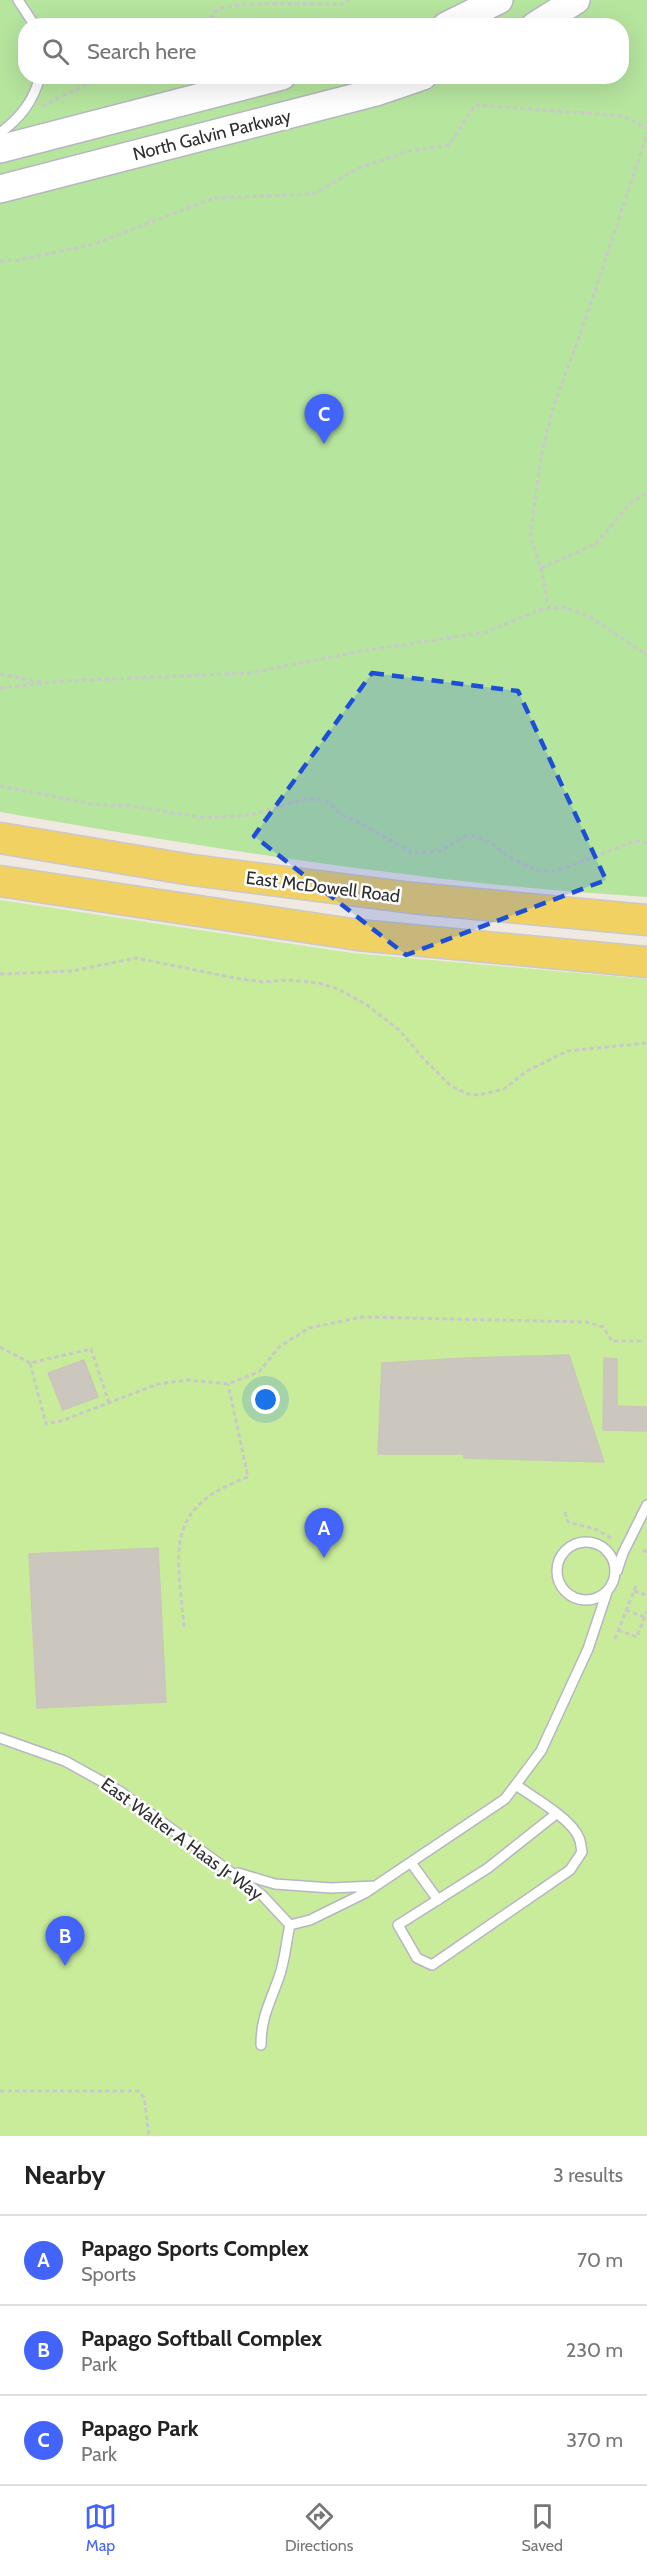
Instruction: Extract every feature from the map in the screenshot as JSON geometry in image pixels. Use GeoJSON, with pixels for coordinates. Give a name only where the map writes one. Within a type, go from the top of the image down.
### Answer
{"type":"FeatureCollection","features":[{"type":"Feature","properties":{"kind":"main road"},"geometry":{"type":"LineString","coordinates":[[462,18],[499,0]]}},
{"type":"Feature","properties":{"kind":"main road"},"geometry":{"type":"LineString","coordinates":[[548,18],[576,0]]}},
{"type":"Feature","properties":{"kind":"main road"},"geometry":{"type":"LineString","coordinates":[[0,149],[251,84]]}},
{"type":"Feature","properties":{"kind":"main road","name":"North Galvin Parkway"},"geometry":{"type":"LineString","coordinates":[[0,189],[346,100],[397,84]]}},
{"type":"Feature","properties":{"kind":"main road","name":"East McDowell Road"},"geometry":{"type":"LineString","coordinates":[[0,838],[192,870],[412,898],[577,916],[647,920]]}},
{"type":"Feature","properties":{"kind":"main road"},"geometry":{"type":"LineString","coordinates":[[0,881],[358,935],[647,962]]}},
{"type":"Feature","properties":{"kind":"lane"},"geometry":{"type":"LineString","coordinates":[[18,0],[30,18]]}},
{"type":"Feature","properties":{"kind":"lane"},"geometry":{"type":"LineString","coordinates":[[0,133],[14,122],[34,97],[38,84]]}},
{"type":"Feature","properties":{"kind":"lane"},"geometry":{"type":"LineString","coordinates":[[261,2045],[263,2017],[280,1975],[290,1925],[310,1920],[377,1886],[505,1800],[541,1751],[588,1649],[623,1553],[647,1505]]}},
{"type":"Feature","properties":{"kind":"lane"},"geometry":{"type":"LineString","coordinates":[[607,1592],[589,1600],[571,1596],[558,1581],[558,1562],[570,1546],[588,1542],[606,1549],[612,1556],[616,1575]]}},
{"type":"Feature","properties":{"kind":"lane","name":"East Walter A Haas Jr Way"},"geometry":{"type":"LineString","coordinates":[[0,1738],[65,1761],[121,1792],[262,1895],[290,1925]]}},
{"type":"Feature","properties":{"kind":"lane"},"geometry":{"type":"LineString","coordinates":[[516,1785],[556,1814],[569,1824],[579,1837],[582,1852],[570,1870],[432,1965],[417,1958],[398,1925],[488,1868],[556,1814]]}},
{"type":"Feature","properties":{"kind":"lane"},"geometry":{"type":"LineString","coordinates":[[412,1864],[438,1900]]}},
{"type":"Feature","properties":{"kind":"lane"},"geometry":{"type":"LineString","coordinates":[[229,1870],[275,1884],[331,1888],[377,1886]]}},
{"type":"Feature","properties":{"kind":"path"},"geometry":{"type":"LineString","coordinates":[[212,18],[215,12],[227,5],[246,3],[343,4],[349,0]]}},
{"type":"Feature","properties":{"kind":"path"},"geometry":{"type":"LineString","coordinates":[[39,106],[87,84]]}},
{"type":"Feature","properties":{"kind":"path"},"geometry":{"type":"LineString","coordinates":[[0,261],[19,260],[94,244],[214,198],[313,194],[360,168],[408,151],[449,145],[474,105],[623,116],[647,128]]}},
{"type":"Feature","properties":{"kind":"path"},"geometry":{"type":"LineString","coordinates":[[549,609],[541,567],[530,536],[540,457],[553,408],[587,315],[647,134]]}},
{"type":"Feature","properties":{"kind":"path"},"geometry":{"type":"LineString","coordinates":[[541,567],[596,544],[631,502],[647,493]]}},
{"type":"Feature","properties":{"kind":"path"},"geometry":{"type":"LineString","coordinates":[[0,688],[46,683],[249,673],[362,651],[487,632],[539,610],[563,607],[589,616],[647,655]]}},
{"type":"Feature","properties":{"kind":"path"},"geometry":{"type":"LineString","coordinates":[[0,674],[46,683]]}},
{"type":"Feature","properties":{"kind":"path"},"geometry":{"type":"LineString","coordinates":[[0,786],[92,804],[132,806],[207,818],[251,815],[302,800],[315,799],[326,801],[342,815],[412,853],[440,851],[466,836],[477,836],[494,844],[511,858],[540,871],[557,871],[635,841],[647,843]]}},
{"type":"Feature","properties":{"kind":"path"},"geometry":{"type":"LineString","coordinates":[[0,974],[72,971],[136,958],[240,979],[263,982],[288,980],[319,983],[338,989],[367,1005],[399,1030],[451,1086],[468,1094],[479,1095],[504,1089],[527,1071],[567,1051],[647,1043]]}},
{"type":"Feature","properties":{"kind":"path"},"geometry":{"type":"LineString","coordinates":[[30,1363],[46,1424],[61,1421],[158,1384],[187,1380],[228,1384],[259,1372],[279,1347],[309,1328],[362,1317],[586,1322],[603,1327],[612,1341],[641,1341]]}},
{"type":"Feature","properties":{"kind":"path"},"geometry":{"type":"LineString","coordinates":[[0,1347],[30,1363],[91,1349],[109,1403]]}},
{"type":"Feature","properties":{"kind":"path"},"geometry":{"type":"LineString","coordinates":[[184,1628],[178,1560],[184,1523],[206,1497],[222,1487],[249,1477],[228,1384]]}},
{"type":"Feature","properties":{"kind":"path"},"geometry":{"type":"LineString","coordinates":[[565,1512],[568,1522],[595,1529],[611,1538]]}},
{"type":"Feature","properties":{"kind":"path"},"geometry":{"type":"LineString","coordinates":[[615,1639],[637,1584]]}},
{"type":"Feature","properties":{"kind":"path"},"geometry":{"type":"LineString","coordinates":[[634,1591],[647,1595]]}},
{"type":"Feature","properties":{"kind":"path"},"geometry":{"type":"LineString","coordinates":[[626,1610],[645,1617]]}},
{"type":"Feature","properties":{"kind":"path"},"geometry":{"type":"LineString","coordinates":[[618,1630],[637,1637],[647,1611]]}},
{"type":"Feature","properties":{"kind":"path"},"geometry":{"type":"LineString","coordinates":[[0,2091],[138,2091],[144,2097],[149,2136]]}},
{"type":"Feature","properties":{"kind":"highlighted area"},"geometry":{"type":"Polygon","coordinates":[[[372,673],[518,691],[606,880],[406,955],[254,836],[372,673]]]}},
{"type":"Feature","properties":{"kind":"green space"},"geometry":{"type":"Polygon","coordinates":[[[0,0],[647,0],[647,897],[403,874],[161,839],[0,812],[0,0]]]}},
{"type":"Feature","properties":{"kind":"green space"},"geometry":{"type":"Polygon","coordinates":[[[0,900],[352,953],[647,979],[647,2136],[0,2136],[0,900]]]}},
{"type":"Feature","properties":{"kind":"building"},"geometry":{"type":"Polygon","coordinates":[[[569,1355],[604,1462],[464,1458],[464,1454],[378,1454],[382,1363],[569,1355]]]}},
{"type":"Feature","properties":{"kind":"building"},"geometry":{"type":"Polygon","coordinates":[[[604,1358],[617,1359],[617,1406],[647,1407],[647,1431],[603,1430],[604,1358]]]}},
{"type":"Feature","properties":{"kind":"building"},"geometry":{"type":"Polygon","coordinates":[[[84,1360],[98,1397],[63,1410],[48,1373],[84,1360]]]}},
{"type":"Feature","properties":{"kind":"building"},"geometry":{"type":"Polygon","coordinates":[[[158,1548],[166,1702],[37,1708],[29,1554],[158,1548]]]}},
{"type":"Feature","properties":{"kind":"place","name":"Papago Park"},"geometry":{"type":"Point","coordinates":[324,444]}},
{"type":"Feature","properties":{"kind":"place","name":"Papago Sports Complex"},"geometry":{"type":"Point","coordinates":[324,1558]}},
{"type":"Feature","properties":{"kind":"place","name":"Papago Softball Complex"},"geometry":{"type":"Point","coordinates":[65,1966]}}]}
